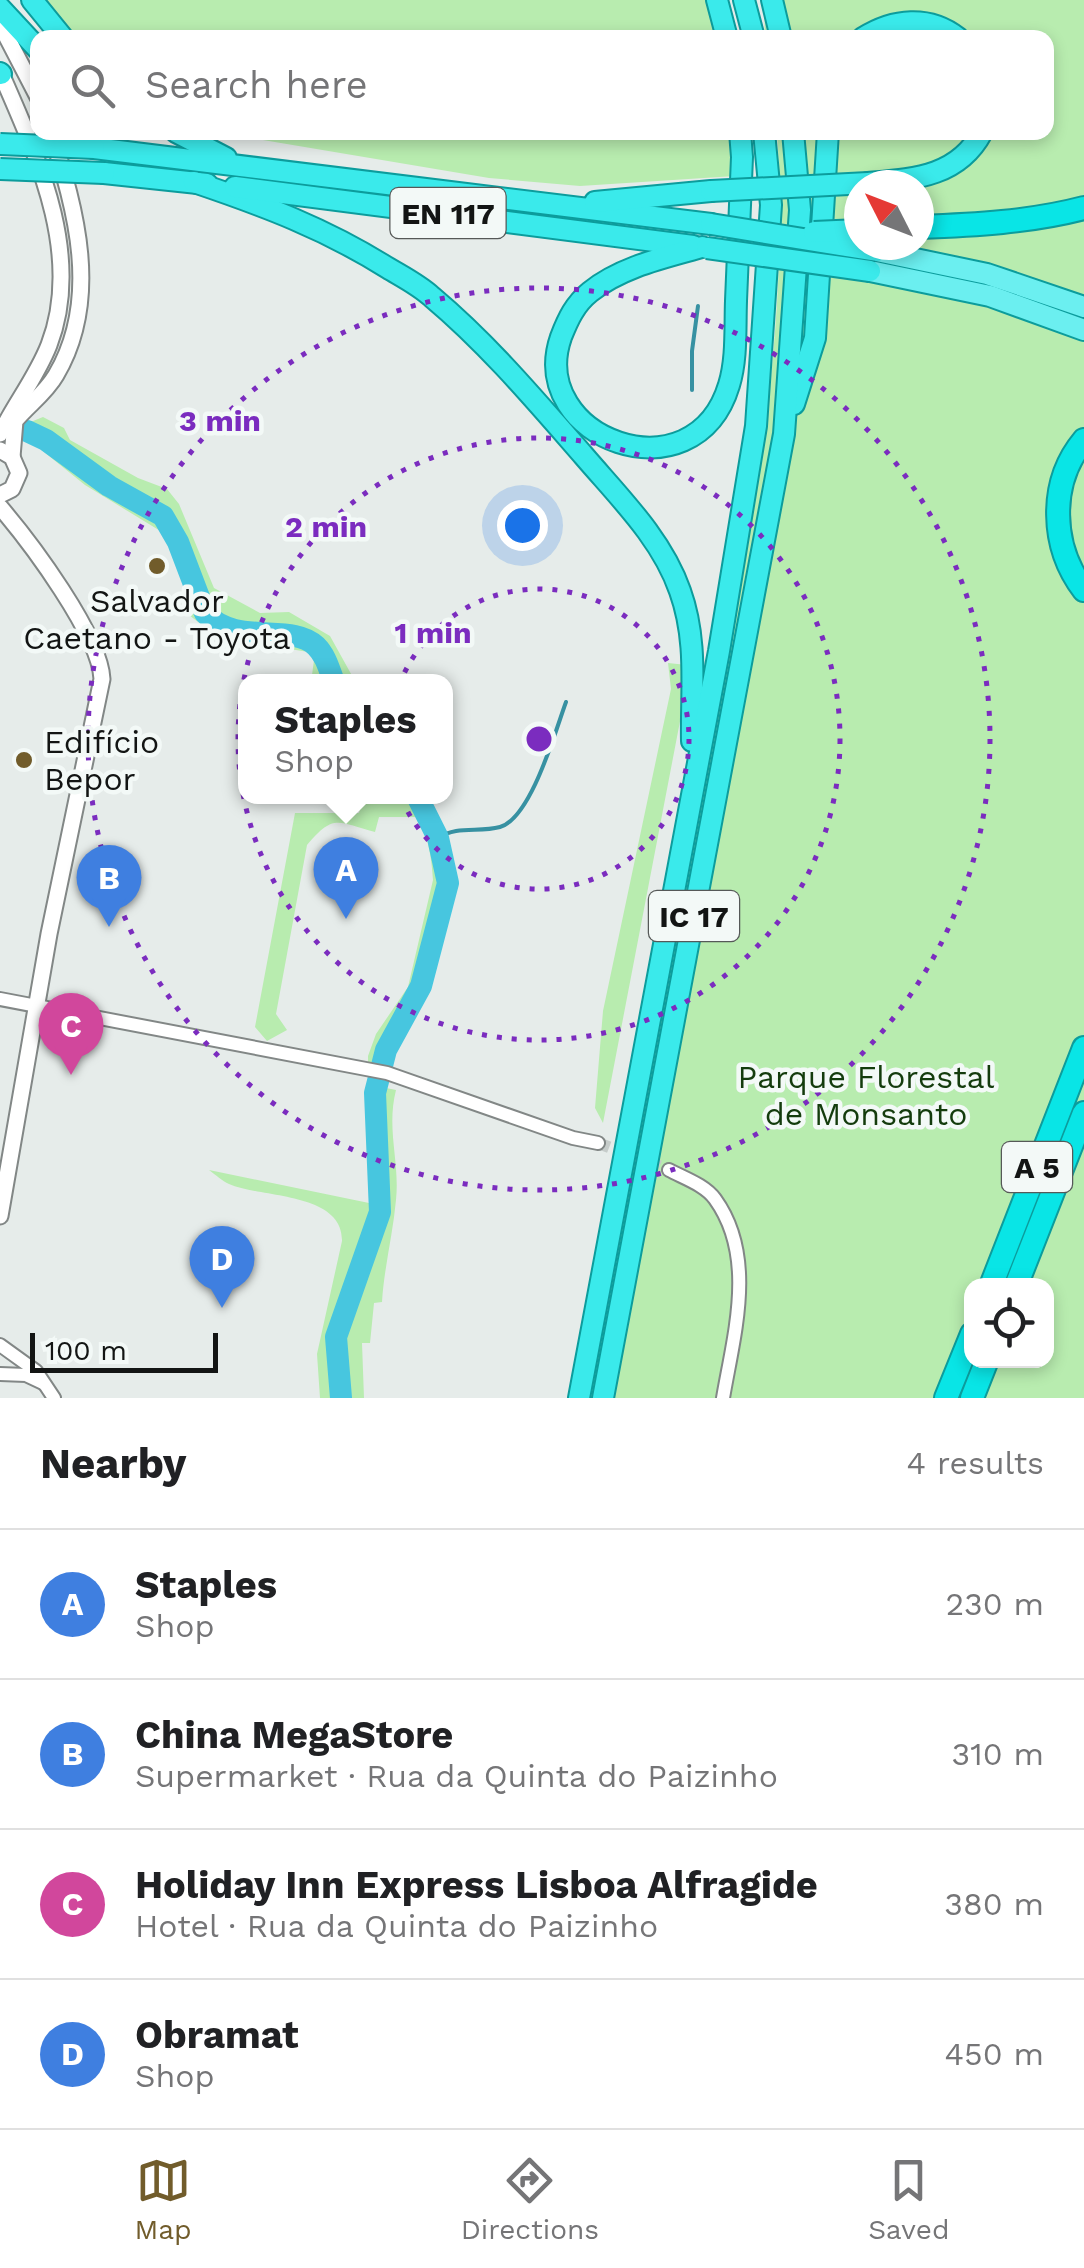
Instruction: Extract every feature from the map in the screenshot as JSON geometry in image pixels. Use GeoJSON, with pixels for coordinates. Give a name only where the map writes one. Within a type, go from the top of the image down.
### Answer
{"type":"FeatureCollection","features":[{"type":"Feature","properties":{"kind":"highway"},"geometry":{"type":"LineString","coordinates":[[32,0],[56,30]]}},
{"type":"Feature","properties":{"kind":"highway"},"geometry":{"type":"LineString","coordinates":[[718,0],[725,30]]}},
{"type":"Feature","properties":{"kind":"highway"},"geometry":{"type":"LineString","coordinates":[[744,0],[752,30]]}},
{"type":"Feature","properties":{"kind":"highway"},"geometry":{"type":"LineString","coordinates":[[774,4],[779,30]]}},
{"type":"Feature","properties":{"kind":"highway"},"geometry":{"type":"LineString","coordinates":[[0,8],[30,40]]}},
{"type":"Feature","properties":{"kind":"highway"},"geometry":{"type":"LineString","coordinates":[[881,30],[897,23],[919,21],[946,30]]}},
{"type":"Feature","properties":{"kind":"highway"},"geometry":{"type":"LineString","coordinates":[[192,140],[242,166]]}},
{"type":"Feature","properties":{"kind":"highway"},"geometry":{"type":"LineString","coordinates":[[705,247],[621,272],[591,291],[570,314],[558,346],[560,383],[579,418],[622,446],[664,447],[698,432],[721,402],[729,384],[737,294],[741,140]]}},
{"type":"Feature","properties":{"kind":"highway","name":"IC 17"},"geometry":{"type":"LineString","coordinates":[[579,1398],[719,651],[756,426],[771,206],[765,140]]}},
{"type":"Feature","properties":{"kind":"highway","name":"IC 17"},"geometry":{"type":"LineString","coordinates":[[602,1398],[784,434],[800,210],[794,140]]}},
{"type":"Feature","properties":{"kind":"highway"},"geometry":{"type":"LineString","coordinates":[[784,434],[816,338],[828,140]]}},
{"type":"Feature","properties":{"kind":"highway"},"geometry":{"type":"LineString","coordinates":[[934,175],[978,140]]}},
{"type":"Feature","properties":{"kind":"highway","name":"EN 117"},"geometry":{"type":"LineString","coordinates":[[0,144],[94,148],[711,224],[777,235],[873,261]]}},
{"type":"Feature","properties":{"kind":"highway","name":"EN 117"},"geometry":{"type":"LineString","coordinates":[[0,168],[194,182],[705,247],[873,261]]}},
{"type":"Feature","properties":{"kind":"highway"},"geometry":{"type":"LineString","coordinates":[[194,182],[266,206],[339,237],[431,295],[520,383],[624,503],[669,565],[686,609],[693,640],[694,778]]}},
{"type":"Feature","properties":{"kind":"highway"},"geometry":{"type":"LineString","coordinates":[[553,205],[844,184]]}},
{"type":"Feature","properties":{"kind":"highway"},"geometry":{"type":"LineString","coordinates":[[934,226],[1058,215],[1084,208]]}},
{"type":"Feature","properties":{"kind":"highway","name":"EN 117"},"geometry":{"type":"LineString","coordinates":[[777,235],[844,231]]}},
{"type":"Feature","properties":{"kind":"highway"},"geometry":{"type":"LineString","coordinates":[[1084,440],[1067,467],[1058,504],[1065,556],[1084,590]]}},
{"type":"Feature","properties":{"kind":"highway","name":"A 5"},"geometry":{"type":"LineString","coordinates":[[994,1278],[1084,1048]]}},
{"type":"Feature","properties":{"kind":"highway","name":"A 5"},"geometry":{"type":"LineString","coordinates":[[1019,1278],[1084,1112]]}},
{"type":"Feature","properties":{"kind":"highway"},"geometry":{"type":"LineString","coordinates":[[946,1398],[964,1354]]}},
{"type":"Feature","properties":{"kind":"highway"},"geometry":{"type":"LineString","coordinates":[[972,1398],[983,1368]]}},
{"type":"Feature","properties":{"kind":"main road","name":"EN 117"},"geometry":{"type":"LineString","coordinates":[[873,261],[988,274],[1084,307]]}},
{"type":"Feature","properties":{"kind":"main road"},"geometry":{"type":"LineString","coordinates":[[873,261],[990,296],[1084,330]]}},
{"type":"Feature","properties":{"kind":"street"},"geometry":{"type":"LineString","coordinates":[[0,24],[30,82]]}},
{"type":"Feature","properties":{"kind":"street"},"geometry":{"type":"LineString","coordinates":[[0,73],[22,122],[60,245],[58,308],[44,357],[0,434]]}},
{"type":"Feature","properties":{"kind":"street"},"geometry":{"type":"LineString","coordinates":[[15,525],[6,492],[18,473],[6,454],[15,422],[48,388],[70,340],[81,267],[73,200],[54,140]]}},
{"type":"Feature","properties":{"kind":"street"},"geometry":{"type":"LineString","coordinates":[[0,507],[84,630],[101,664],[102,679],[36,1005],[0,1216]]}},
{"type":"Feature","properties":{"kind":"street"},"geometry":{"type":"LineString","coordinates":[[0,999],[387,1073],[573,1138],[598,1143]]}},
{"type":"Feature","properties":{"kind":"street"},"geometry":{"type":"LineString","coordinates":[[669,1170],[714,1196],[736,1239],[740,1279],[723,1398]]}},
{"type":"Feature","properties":{"kind":"street"},"geometry":{"type":"LineString","coordinates":[[0,1345],[36,1371],[51,1393]]}},
{"type":"Feature","properties":{"kind":"street"},"geometry":{"type":"LineString","coordinates":[[0,1374],[26,1375],[51,1393]]}},
{"type":"Feature","properties":{"kind":"green space"},"geometry":{"type":"Polygon","coordinates":[[[45,0],[706,0],[713,30],[69,30],[45,0]]]}},
{"type":"Feature","properties":{"kind":"green space","name":"Parque Florestal de Monsanto"},"geometry":{"type":"Polygon","coordinates":[[[764,0],[1084,0],[1084,1398],[589,1398],[738,599],[763,444],[778,289],[777,140],[1054,140],[1054,30],[765,30],[764,0]]]}},
{"type":"Feature","properties":{"kind":"green space"},"geometry":{"type":"Polygon","coordinates":[[[264,140],[731,140],[735,176],[580,186],[489,178],[264,140]]]}},
{"type":"Feature","properties":{"kind":"green space"},"geometry":{"type":"Polygon","coordinates":[[[43,417],[64,428],[70,440],[138,478],[167,489],[179,504],[214,588],[260,613],[289,612],[330,636],[351,674],[312,674],[315,653],[219,638],[189,615],[187,611],[194,607],[193,602],[162,532],[85,485],[23,435],[28,423],[43,417]]]}},
{"type":"Feature","properties":{"kind":"green space"},"geometry":{"type":"Polygon","coordinates":[[[668,663],[687,665],[686,690],[603,1123],[595,1108],[603,1011],[671,689],[668,663]]]}},
{"type":"Feature","properties":{"kind":"green space"},"geometry":{"type":"Polygon","coordinates":[[[361,804],[429,804],[438,827],[441,826],[456,886],[425,996],[385,1064],[381,1087],[396,1090],[392,1118],[396,1200],[382,1302],[374,1303],[370,1343],[362,1343],[364,1398],[320,1398],[317,1354],[342,1241],[339,1225],[315,1205],[229,1184],[209,1170],[369,1203],[368,1056],[376,1034],[408,987],[433,880],[429,847],[417,817],[379,817],[375,832],[344,823],[330,824],[307,845],[276,1014],[287,1030],[267,1041],[255,1027],[295,813],[359,813],[361,804]]]}},
{"type":"Feature","properties":{"kind":"waterway"},"geometry":{"type":"LineString","coordinates":[[692,390],[698,306]]}},
{"type":"Feature","properties":{"kind":"waterway"},"geometry":{"type":"LineString","coordinates":[[27,431],[46,440],[109,486],[163,516],[178,542],[205,613],[232,629],[305,639],[322,654],[331,674]]}},
{"type":"Feature","properties":{"kind":"waterway"},"geometry":{"type":"LineString","coordinates":[[438,838],[453,832],[492,829],[511,820],[532,791],[566,702]]}},
{"type":"Feature","properties":{"kind":"waterway"},"geometry":{"type":"LineString","coordinates":[[341,1398],[336,1337],[380,1212],[375,1093],[386,1050],[421,986],[448,883],[438,838],[421,804]]}},
{"type":"Feature","properties":{"kind":"tunnel"},"geometry":{"type":"LineString","coordinates":[[598,1143],[669,1170]]}},
{"type":"Feature","properties":{"kind":"place","name":"Salvador Caetano - Toyota"},"geometry":{"type":"Point","coordinates":[157,566]}},
{"type":"Feature","properties":{"kind":"place","name":"Edifício Bepor"},"geometry":{"type":"Point","coordinates":[24,760]}},
{"type":"Feature","properties":{"kind":"place","name":"Staples"},"geometry":{"type":"Point","coordinates":[346,919]}},
{"type":"Feature","properties":{"kind":"place","name":"China MegaStore"},"geometry":{"type":"Point","coordinates":[109,927]}},
{"type":"Feature","properties":{"kind":"place","name":"Holiday Inn Express Lisboa Alfragide"},"geometry":{"type":"Point","coordinates":[71,1075]}},
{"type":"Feature","properties":{"kind":"place","name":"Obramat"},"geometry":{"type":"Point","coordinates":[222,1308]}}]}
